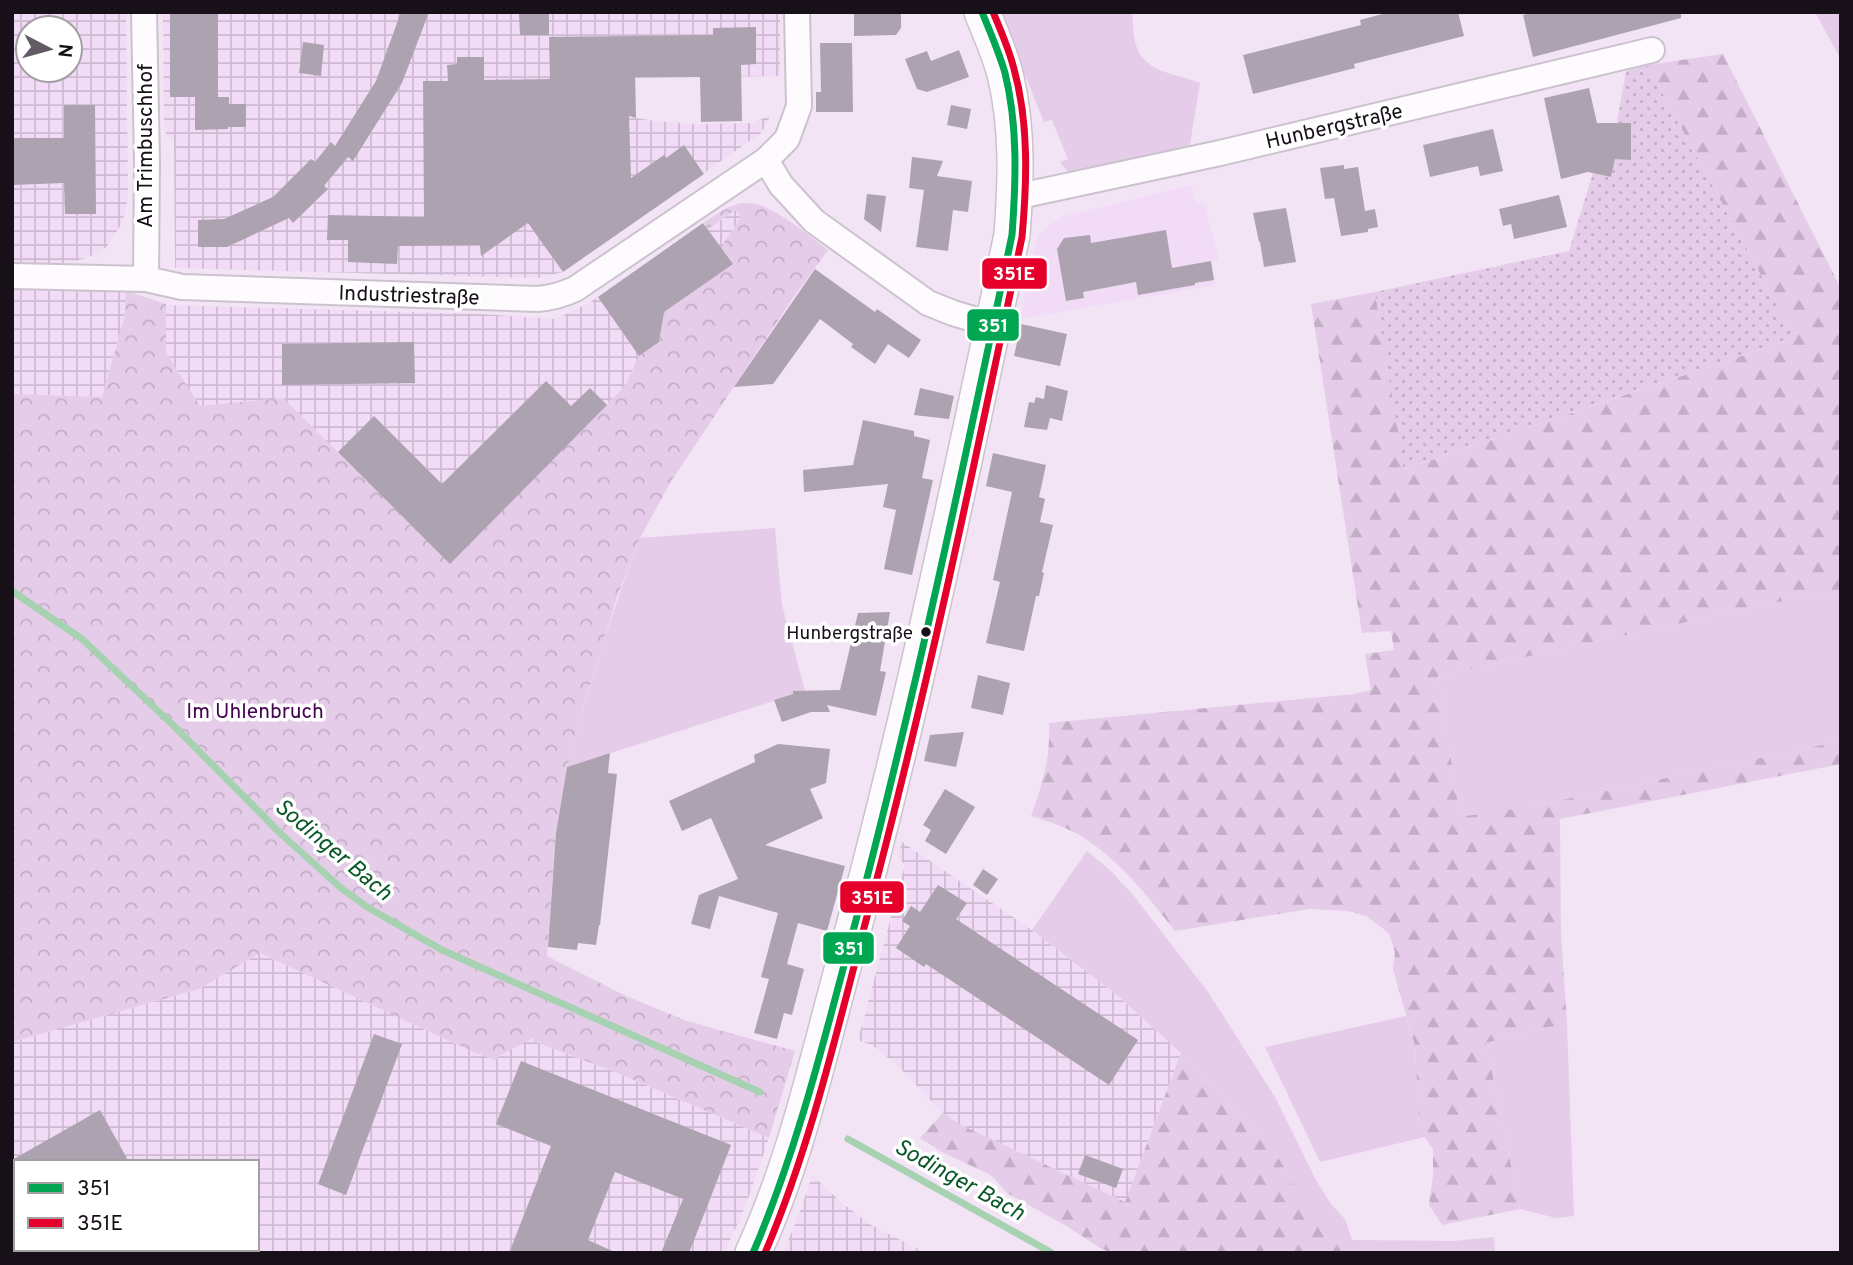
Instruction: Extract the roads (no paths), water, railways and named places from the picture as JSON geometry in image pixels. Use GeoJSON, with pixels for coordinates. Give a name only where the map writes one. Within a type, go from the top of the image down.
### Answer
{"type":"FeatureCollection","features":[{"type":"Feature","properties":{"kind":"main road"},"geometry":{"type":"LineString","coordinates":[[753,1253],[778,1195],[797,1136],[893,776],[1012,235],[1016,144],[1012,109],[1003,67],[982,12]]}},
{"type":"Feature","properties":{"kind":"street","name":"Am Trimbuschhof"},"geometry":{"type":"LineString","coordinates":[[144,12],[146,279]]}},
{"type":"Feature","properties":{"kind":"street","name":"Industriestraße"},"geometry":{"type":"LineString","coordinates":[[12,276],[146,279],[182,287],[552,298],[575,289],[766,160],[787,139],[799,106],[797,12]]}},
{"type":"Feature","properties":{"kind":"street","name":"Hunbergstraße"},"geometry":{"type":"LineString","coordinates":[[1015,197],[1220,153],[1652,50]]}},
{"type":"Feature","properties":{"kind":"street"},"geometry":{"type":"LineString","coordinates":[[766,160],[781,185],[814,221],[928,303],[993,325]]}},
{"type":"Feature","properties":{"kind":"waterway","name":"Sodinger Bach"},"geometry":{"type":"LineString","coordinates":[[12,591],[82,639],[175,727],[281,834],[341,888],[367,907],[442,950],[760,1092]]}},
{"type":"Feature","properties":{"kind":"waterway","name":"Sodinger Bach"},"geometry":{"type":"LineString","coordinates":[[848,1139],[1052,1253]]}},
{"type":"Feature","properties":{"kind":"place","name":"Hunbergstraße"},"geometry":{"type":"Point","coordinates":[926,632]}},
{"type":"Feature","properties":{"kind":"park label","name":"Im Uhlenbruch"},"geometry":{"type":"Point","coordinates":[255,711]}}]}
